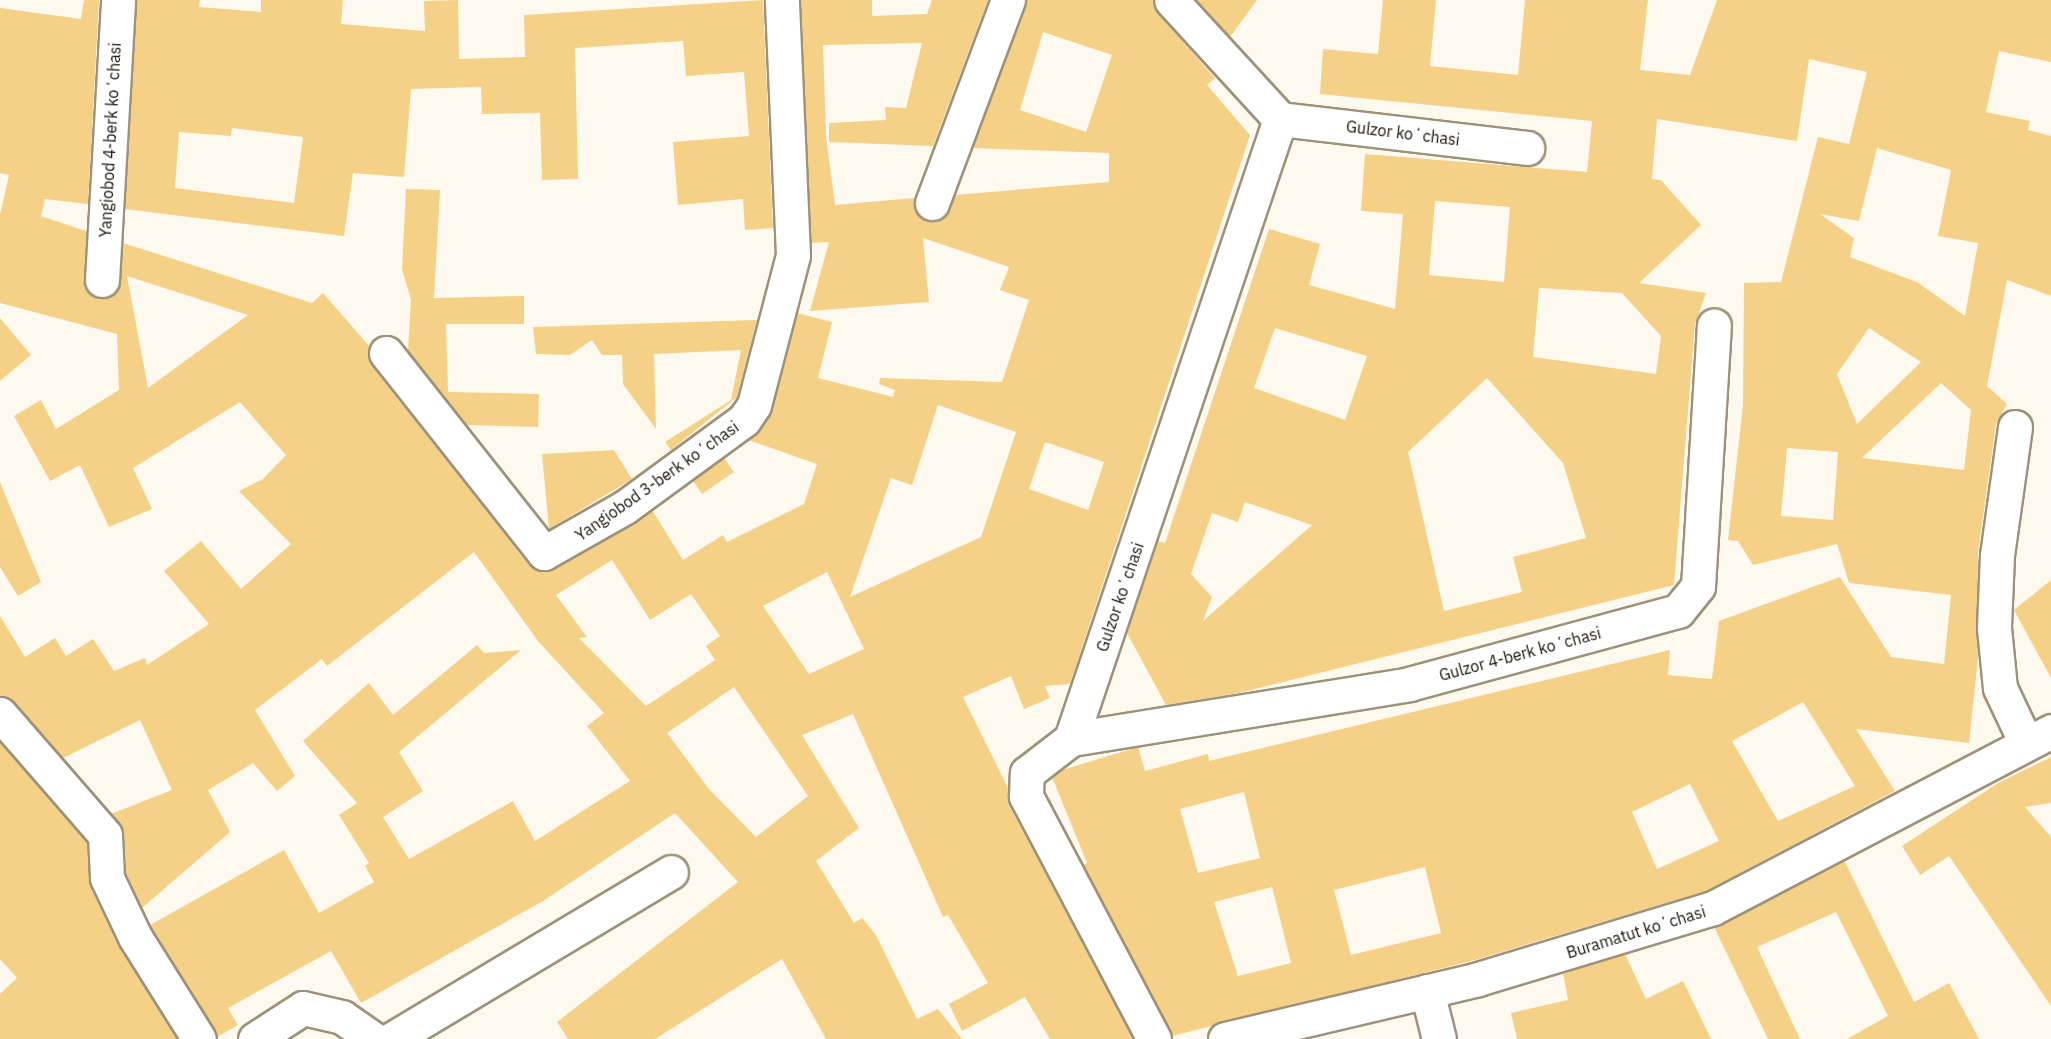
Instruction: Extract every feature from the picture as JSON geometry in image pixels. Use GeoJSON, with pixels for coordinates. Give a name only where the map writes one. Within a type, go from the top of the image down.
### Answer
{"type":"FeatureCollection","features":[{"type":"Feature","properties":{"kind":"street","name":"Yangiobod 4-berk koʼchasi"},"geometry":{"type":"LineString","coordinates":[[102,280],[118,0]]}},
{"type":"Feature","properties":{"kind":"street","name":"Yangiobod 3-berk koʼchasi"},"geometry":{"type":"LineString","coordinates":[[386,353],[544,553],[625,507],[744,420],[754,405],[793,255],[782,0]]}},
{"type":"Feature","properties":{"kind":"street"},"geometry":{"type":"LineString","coordinates":[[932,204],[1008,0]]}},
{"type":"Feature","properties":{"kind":"street"},"geometry":{"type":"LineString","coordinates":[[1171,0],[1280,119]]}},
{"type":"Feature","properties":{"kind":"street","name":"Gulzor koʻchasi"},"geometry":{"type":"LineString","coordinates":[[1071,739],[1280,119],[1527,148]]}},
{"type":"Feature","properties":{"kind":"street","name":"Gulzor 4-berk koʼchasi"},"geometry":{"type":"LineString","coordinates":[[1071,739],[1409,684],[1678,611],[1698,586],[1714,325]]}},
{"type":"Feature","properties":{"kind":"street"},"geometry":{"type":"LineString","coordinates":[[2015,427],[1997,555],[1994,628],[2000,688],[2038,736]]}},
{"type":"Feature","properties":{"kind":"street"},"geometry":{"type":"LineString","coordinates":[[0,714],[105,835],[107,878],[135,937],[199,1039]]}},
{"type":"Feature","properties":{"kind":"street","name":"Buramatut koʻchasi"},"geometry":{"type":"LineString","coordinates":[[1225,1039],[1427,991],[1641,933],[1713,908],[2038,736]]}},
{"type":"Feature","properties":{"kind":"street"},"geometry":{"type":"LineString","coordinates":[[1071,739],[1027,773],[1029,810],[1154,1039]]}},
{"type":"Feature","properties":{"kind":"street"},"geometry":{"type":"LineString","coordinates":[[392,1039],[671,872]]}},
{"type":"Feature","properties":{"kind":"street"},"geometry":{"type":"LineString","coordinates":[[1427,991],[1439,1039]]}},
{"type":"Feature","properties":{"kind":"street"},"geometry":{"type":"LineString","coordinates":[[255,1039],[303,1008],[342,1017],[374,1039]]}},
{"type":"Feature","properties":{"kind":"building"},"geometry":{"type":"Polygon","coordinates":[[[84,0],[99,0],[88,204],[45,199],[41,216],[86,231],[86,289],[102,299],[117,291],[123,243],[312,303],[323,293],[369,346],[371,365],[529,565],[544,572],[652,510],[683,560],[723,535],[727,542],[804,504],[817,464],[748,440],[772,410],[797,313],[832,322],[818,378],[893,397],[895,390],[879,384],[880,378],[1002,382],[1029,300],[1000,290],[1009,267],[923,238],[929,302],[810,311],[829,242],[811,243],[801,0],[872,0],[872,16],[927,14],[932,0],[988,0],[933,146],[829,142],[829,123],[886,120],[885,107],[906,108],[922,43],[823,45],[826,136],[835,205],[914,198],[918,215],[934,222],[944,217],[955,195],[1109,182],[1109,153],[973,148],[1026,0],[1153,0],[1157,13],[1215,78],[1207,85],[1250,135],[1070,684],[1045,686],[1050,698],[1024,709],[1011,676],[963,697],[1008,788],[1009,805],[1133,1039],[1050,1039],[1025,997],[962,1031],[949,1004],[988,983],[948,915],[943,917],[853,714],[802,735],[859,828],[816,861],[854,923],[862,918],[876,935],[917,1019],[938,1009],[962,1039],[826,1039],[782,959],[655,1039],[568,1039],[557,1022],[738,882],[675,813],[543,901],[361,1003],[331,951],[228,1008],[238,1025],[217,1037],[150,925],[284,850],[319,913],[374,882],[365,866],[369,863],[339,815],[357,803],[303,741],[369,683],[393,715],[477,645],[484,653],[521,650],[399,752],[423,791],[383,817],[409,859],[513,801],[535,841],[630,781],[587,726],[604,713],[538,641],[474,552],[327,666],[322,659],[255,710],[295,776],[277,791],[253,763],[208,790],[230,832],[142,908],[126,873],[124,833],[111,814],[172,790],[140,720],[63,758],[14,702],[0,696],[0,616],[25,657],[55,638],[66,656],[93,639],[114,671],[145,658],[147,665],[209,624],[164,571],[201,541],[241,589],[291,544],[239,491],[263,479],[286,455],[240,402],[133,468],[152,509],[109,527],[80,465],[50,481],[14,416],[41,400],[56,429],[119,390],[117,334],[0,303],[0,215],[9,175],[0,173],[0,8],[81,19],[84,0]],[[1043,32],[1020,110],[1086,132],[1112,55],[1043,32]],[[127,276],[148,388],[248,315],[127,276]],[[938,405],[912,485],[891,478],[850,597],[981,537],[1016,432],[938,405]],[[1045,442],[1029,489],[1088,510],[1104,462],[1045,442]],[[612,560],[556,595],[587,637],[579,638],[646,706],[715,660],[706,646],[720,636],[691,594],[650,620],[612,560]],[[827,572],[763,606],[809,674],[864,649],[827,572]],[[734,687],[667,733],[709,789],[756,837],[808,796],[734,687]]]}},
{"type":"Feature","properties":{"kind":"building"},"geometry":{"type":"Polygon","coordinates":[[[137,0],[200,0],[199,7],[261,12],[261,0],[343,0],[341,24],[425,31],[424,1],[458,0],[459,59],[525,57],[524,15],[763,0],[773,228],[745,230],[743,199],[678,205],[673,142],[749,136],[744,72],[686,76],[683,41],[575,48],[578,179],[542,180],[540,113],[482,114],[481,87],[411,89],[404,177],[353,173],[344,236],[125,209],[137,0]],[[232,128],[231,136],[179,132],[175,188],[294,203],[303,137],[232,128]]]}},
{"type":"Feature","properties":{"kind":"building"},"geometry":{"type":"Polygon","coordinates":[[[1196,0],[1257,0],[1230,37],[1196,0]]]}},
{"type":"Feature","properties":{"kind":"building"},"geometry":{"type":"Polygon","coordinates":[[[1383,0],[1436,0],[1430,66],[1518,75],[1525,0],[1648,0],[1640,70],[1690,75],[1717,0],[2051,0],[2051,62],[1999,51],[1986,112],[2030,121],[2028,130],[2051,136],[2051,296],[2007,280],[1987,386],[2007,404],[1996,424],[1978,552],[1978,658],[1969,743],[1856,729],[1895,791],[1706,891],[1475,960],[1172,1036],[1083,865],[1087,863],[1052,777],[1062,770],[1138,747],[1145,771],[1208,754],[1209,761],[1670,650],[1668,675],[1712,679],[1719,621],[1840,577],[1891,657],[1944,664],[1951,595],[1849,583],[1837,544],[1753,565],[1738,541],[1728,540],[1743,405],[1744,283],[1781,282],[1818,137],[1849,144],[1867,72],[1809,59],[1797,141],[1657,119],[1652,179],[1661,180],[1701,225],[1639,283],[1706,293],[1695,324],[1674,585],[1239,693],[1166,705],[1127,633],[1158,541],[1165,543],[1269,229],[1320,244],[1309,285],[1395,309],[1403,214],[1361,211],[1365,154],[1587,172],[1592,121],[1320,94],[1323,49],[1378,54],[1383,0]],[[1877,148],[1859,221],[1820,214],[1854,238],[1850,257],[1917,282],[1965,316],[1978,243],[1938,236],[1951,170],[1877,148]],[[1435,201],[1429,275],[1504,282],[1510,207],[1435,201]],[[1539,288],[1533,357],[1656,374],[1661,336],[1622,293],[1539,288]],[[1275,328],[1254,388],[1345,420],[1367,356],[1275,328]],[[1869,328],[1837,374],[1857,424],[1921,362],[1869,328]],[[1487,378],[1408,452],[1444,611],[1522,592],[1513,557],[1586,538],[1563,463],[1487,378]],[[1941,383],[1862,458],[1964,470],[1971,410],[1941,383]],[[1787,448],[1781,516],[1833,520],[1838,452],[1787,448]],[[1245,502],[1238,522],[1212,513],[1191,574],[1212,597],[1203,621],[1312,525],[1245,502]],[[1803,702],[1732,741],[1778,821],[1855,786],[1803,702]],[[1690,784],[1632,812],[1657,869],[1719,841],[1690,784]],[[1244,792],[1180,809],[1198,873],[1260,858],[1244,792]],[[1425,867],[1334,890],[1351,955],[1441,933],[1425,867]],[[1272,887],[1214,902],[1238,976],[1291,963],[1272,887]]]}},
{"type":"Feature","properties":{"kind":"building"},"geometry":{"type":"Polygon","coordinates":[[[406,189],[440,190],[434,298],[524,296],[524,324],[446,324],[448,392],[539,394],[538,427],[467,425],[408,351],[411,300],[402,269],[406,189]]]}},
{"type":"Feature","properties":{"kind":"building"},"geometry":{"type":"Polygon","coordinates":[[[0,318],[31,355],[0,381],[0,318]]]}},
{"type":"Feature","properties":{"kind":"building"},"geometry":{"type":"Polygon","coordinates":[[[757,320],[737,397],[671,450],[665,442],[731,400],[741,350],[654,354],[656,429],[623,384],[622,355],[602,355],[592,340],[570,355],[536,354],[533,327],[757,320]]]}},
{"type":"Feature","properties":{"kind":"building"},"geometry":{"type":"Polygon","coordinates":[[[614,450],[632,479],[549,529],[542,454],[614,450]]]}},
{"type":"Feature","properties":{"kind":"building"},"geometry":{"type":"Polygon","coordinates":[[[724,458],[734,472],[702,494],[693,481],[724,458]]]}},
{"type":"Feature","properties":{"kind":"building"},"geometry":{"type":"Polygon","coordinates":[[[0,482],[41,582],[18,596],[0,567],[0,482]]]}},
{"type":"Feature","properties":{"kind":"building"},"geometry":{"type":"Polygon","coordinates":[[[2051,580],[2051,678],[2014,610],[2051,580]]]}},
{"type":"Feature","properties":{"kind":"building"},"geometry":{"type":"Polygon","coordinates":[[[0,743],[87,842],[90,886],[119,947],[177,1039],[0,1039],[0,994],[17,978],[0,959],[0,743]]]}},
{"type":"Feature","properties":{"kind":"building"},"geometry":{"type":"Polygon","coordinates":[[[2051,757],[2051,803],[2025,807],[2051,837],[2051,1006],[1949,856],[1920,875],[1902,846],[1998,783],[2051,757]]]}},
{"type":"Feature","properties":{"kind":"building"},"geometry":{"type":"Polygon","coordinates":[[[1844,860],[1914,1002],[1949,983],[1979,1039],[1847,1039],[1888,1016],[1836,912],[1757,947],[1800,1039],[1768,1039],[1714,927],[1844,860]]]}},
{"type":"Feature","properties":{"kind":"building"},"geometry":{"type":"Polygon","coordinates":[[[1625,954],[1646,999],[1683,981],[1711,1039],[1517,1039],[1511,1013],[1568,1000],[1563,973],[1625,954]]]}}]}
